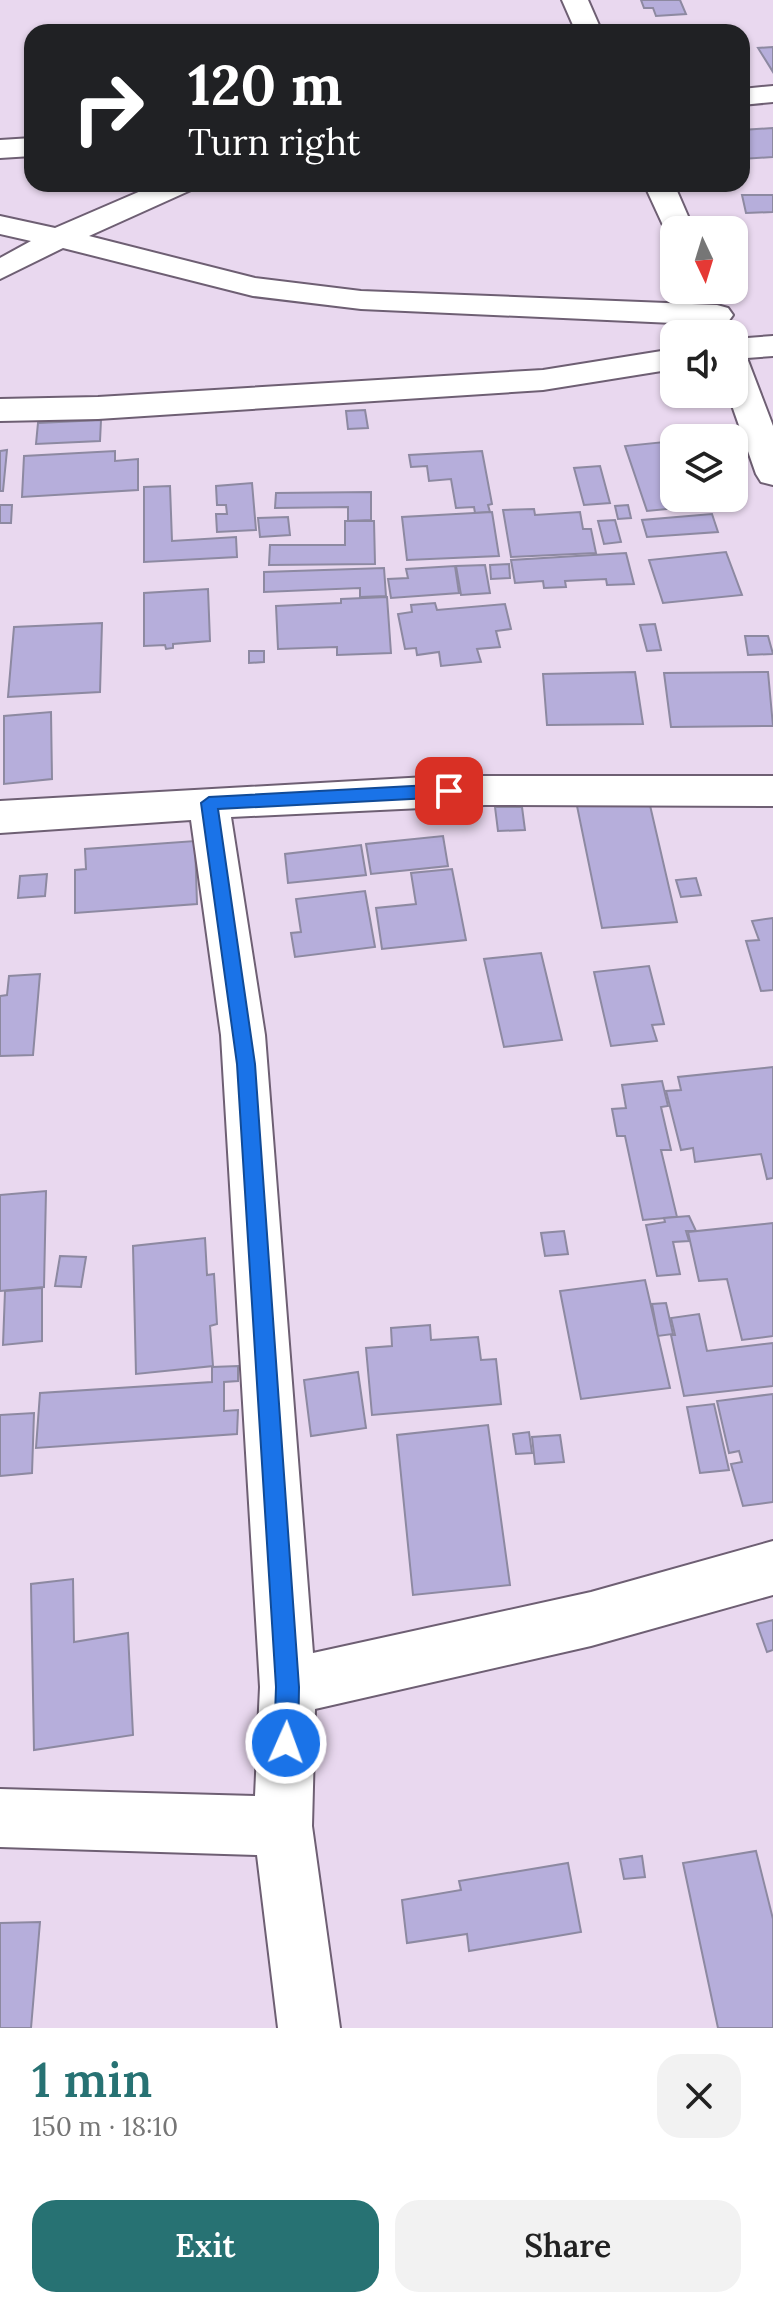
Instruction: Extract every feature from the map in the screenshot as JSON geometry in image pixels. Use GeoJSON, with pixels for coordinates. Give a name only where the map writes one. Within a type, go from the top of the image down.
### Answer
{"type":"FeatureCollection","features":[{"type":"Feature","properties":{"kind":"street"},"geometry":{"type":"LineString","coordinates":[[575,0],[586,24]]}},
{"type":"Feature","properties":{"kind":"street"},"geometry":{"type":"LineString","coordinates":[[750,96],[773,94]]}},
{"type":"Feature","properties":{"kind":"street"},"geometry":{"type":"LineString","coordinates":[[0,149],[24,148]]}},
{"type":"Feature","properties":{"kind":"street"},"geometry":{"type":"LineString","coordinates":[[0,270],[59,238],[163,192]]}},
{"type":"Feature","properties":{"kind":"street"},"geometry":{"type":"LineString","coordinates":[[662,192],[673,216]]}},
{"type":"Feature","properties":{"kind":"street"},"geometry":{"type":"LineString","coordinates":[[0,225],[253,287],[376,301],[715,313]]}},
{"type":"Feature","properties":{"kind":"street"},"geometry":{"type":"LineString","coordinates":[[748,348],[773,346]]}},
{"type":"Feature","properties":{"kind":"street"},"geometry":{"type":"LineString","coordinates":[[0,410],[98,408],[543,380],[660,361]]}},
{"type":"Feature","properties":{"kind":"street"},"geometry":{"type":"LineString","coordinates":[[748,403],[773,474]]}},
{"type":"Feature","properties":{"kind":"street"},"geometry":{"type":"LineString","coordinates":[[0,817],[449,791],[689,794],[773,791]]}},
{"type":"Feature","properties":{"kind":"street"},"geometry":{"type":"LineString","coordinates":[[209,803],[243,1035],[288,1687],[283,1826],[309,2028]]}},
{"type":"Feature","properties":{"kind":"street"},"geometry":{"type":"LineString","coordinates":[[288,1687],[591,1619],[773,1568]]}},
{"type":"Feature","properties":{"kind":"street"},"geometry":{"type":"LineString","coordinates":[[0,1818],[283,1826]]}},
{"type":"Feature","properties":{"kind":"building"},"geometry":{"type":"Polygon","coordinates":[[[641,0],[680,0],[686,14],[656,16],[653,8],[644,8],[641,0]]]}},
{"type":"Feature","properties":{"kind":"building"},"geometry":{"type":"Polygon","coordinates":[[[773,47],[773,72],[758,48],[773,47]]]}},
{"type":"Feature","properties":{"kind":"building"},"geometry":{"type":"Polygon","coordinates":[[[773,128],[773,157],[750,158],[750,129],[773,128]]]}},
{"type":"Feature","properties":{"kind":"building"},"geometry":{"type":"Polygon","coordinates":[[[742,195],[773,195],[773,212],[746,213],[742,195]]]}},
{"type":"Feature","properties":{"kind":"building"},"geometry":{"type":"Polygon","coordinates":[[[365,410],[368,428],[348,429],[346,411],[365,410]]]}},
{"type":"Feature","properties":{"kind":"building"},"geometry":{"type":"Polygon","coordinates":[[[101,420],[100,441],[36,444],[38,423],[101,420]]]}},
{"type":"Feature","properties":{"kind":"building"},"geometry":{"type":"Polygon","coordinates":[[[660,442],[660,510],[647,511],[625,446],[660,442]]]}},
{"type":"Feature","properties":{"kind":"building"},"geometry":{"type":"Polygon","coordinates":[[[7,450],[3,491],[0,491],[0,451],[7,450]]]}},
{"type":"Feature","properties":{"kind":"building"},"geometry":{"type":"Polygon","coordinates":[[[115,451],[115,461],[138,459],[138,490],[22,497],[24,456],[115,451]]]}},
{"type":"Feature","properties":{"kind":"building"},"geometry":{"type":"Polygon","coordinates":[[[482,451],[492,504],[488,505],[490,512],[475,513],[474,507],[456,508],[451,479],[429,481],[427,466],[411,467],[409,455],[482,451]]]}},
{"type":"Feature","properties":{"kind":"building"},"geometry":{"type":"Polygon","coordinates":[[[600,466],[610,503],[584,505],[574,468],[600,466]]]}},
{"type":"Feature","properties":{"kind":"building"},"geometry":{"type":"Polygon","coordinates":[[[252,483],[256,530],[217,532],[216,514],[227,514],[226,505],[217,505],[216,486],[252,483]]]}},
{"type":"Feature","properties":{"kind":"building"},"geometry":{"type":"Polygon","coordinates":[[[170,486],[172,541],[236,537],[237,557],[144,562],[144,487],[170,486]]]}},
{"type":"Feature","properties":{"kind":"building"},"geometry":{"type":"Polygon","coordinates":[[[371,492],[371,520],[348,521],[348,507],[275,508],[276,493],[371,492]]]}},
{"type":"Feature","properties":{"kind":"building"},"geometry":{"type":"Polygon","coordinates":[[[0,505],[12,505],[11,523],[0,523],[0,505]]]}},
{"type":"Feature","properties":{"kind":"building"},"geometry":{"type":"Polygon","coordinates":[[[628,505],[631,518],[618,519],[615,506],[628,505]]]}},
{"type":"Feature","properties":{"kind":"building"},"geometry":{"type":"Polygon","coordinates":[[[534,509],[535,515],[580,512],[583,529],[591,529],[596,553],[511,557],[503,510],[534,509]]]}},
{"type":"Feature","properties":{"kind":"building"},"geometry":{"type":"Polygon","coordinates":[[[492,512],[499,556],[407,560],[402,517],[492,512]]]}},
{"type":"Feature","properties":{"kind":"building"},"geometry":{"type":"Polygon","coordinates":[[[712,514],[718,532],[647,537],[642,520],[712,514]]]}},
{"type":"Feature","properties":{"kind":"building"},"geometry":{"type":"Polygon","coordinates":[[[288,517],[290,535],[260,537],[258,518],[288,517]]]}},
{"type":"Feature","properties":{"kind":"building"},"geometry":{"type":"Polygon","coordinates":[[[615,520],[621,542],[604,544],[598,521],[615,520]]]}},
{"type":"Feature","properties":{"kind":"building"},"geometry":{"type":"Polygon","coordinates":[[[345,521],[374,521],[375,564],[269,565],[270,545],[345,545],[345,521]]]}},
{"type":"Feature","properties":{"kind":"building"},"geometry":{"type":"Polygon","coordinates":[[[726,552],[742,595],[663,603],[649,560],[726,552]]]}},
{"type":"Feature","properties":{"kind":"building"},"geometry":{"type":"Polygon","coordinates":[[[626,553],[634,584],[607,585],[606,579],[565,581],[566,587],[544,588],[543,581],[515,583],[511,560],[626,553]]]}},
{"type":"Feature","properties":{"kind":"building"},"geometry":{"type":"Polygon","coordinates":[[[509,564],[510,578],[491,579],[490,565],[509,564]]]}},
{"type":"Feature","properties":{"kind":"building"},"geometry":{"type":"Polygon","coordinates":[[[485,565],[490,593],[461,595],[456,566],[485,565]]]}},
{"type":"Feature","properties":{"kind":"building"},"geometry":{"type":"Polygon","coordinates":[[[455,566],[459,593],[391,598],[388,579],[408,578],[406,569],[455,566]]]}},
{"type":"Feature","properties":{"kind":"building"},"geometry":{"type":"Polygon","coordinates":[[[384,568],[386,596],[360,597],[360,588],[264,592],[264,572],[384,568]]]}},
{"type":"Feature","properties":{"kind":"building"},"geometry":{"type":"Polygon","coordinates":[[[208,589],[210,641],[173,644],[173,648],[166,649],[165,645],[144,646],[144,593],[208,589]]]}},
{"type":"Feature","properties":{"kind":"building"},"geometry":{"type":"Polygon","coordinates":[[[387,597],[391,653],[337,655],[337,647],[278,649],[276,606],[387,597]]]}},
{"type":"Feature","properties":{"kind":"building"},"geometry":{"type":"Polygon","coordinates":[[[435,603],[437,610],[505,604],[511,629],[496,631],[500,647],[477,649],[481,662],[441,666],[439,652],[417,655],[416,648],[405,649],[398,614],[412,612],[411,605],[435,603]]]}},
{"type":"Feature","properties":{"kind":"building"},"geometry":{"type":"Polygon","coordinates":[[[102,623],[100,692],[8,697],[14,627],[102,623]]]}},
{"type":"Feature","properties":{"kind":"building"},"geometry":{"type":"Polygon","coordinates":[[[655,624],[661,650],[647,651],[640,625],[655,624]]]}},
{"type":"Feature","properties":{"kind":"building"},"geometry":{"type":"Polygon","coordinates":[[[745,636],[768,636],[773,654],[748,655],[745,636]]]}},
{"type":"Feature","properties":{"kind":"building"},"geometry":{"type":"Polygon","coordinates":[[[249,651],[264,651],[264,662],[249,663],[249,651]]]}},
{"type":"Feature","properties":{"kind":"building"},"geometry":{"type":"Polygon","coordinates":[[[635,672],[643,724],[547,725],[543,674],[635,672]]]}},
{"type":"Feature","properties":{"kind":"building"},"geometry":{"type":"Polygon","coordinates":[[[768,672],[773,726],[671,727],[664,673],[768,672]]]}},
{"type":"Feature","properties":{"kind":"building"},"geometry":{"type":"Polygon","coordinates":[[[51,712],[52,779],[4,784],[4,716],[51,712]]]}},
{"type":"Feature","properties":{"kind":"building"},"geometry":{"type":"Polygon","coordinates":[[[649,801],[677,922],[602,928],[577,806],[649,801]]]}},
{"type":"Feature","properties":{"kind":"building"},"geometry":{"type":"Polygon","coordinates":[[[495,807],[522,807],[525,830],[498,831],[495,807]]]}},
{"type":"Feature","properties":{"kind":"building"},"geometry":{"type":"Polygon","coordinates":[[[443,836],[448,866],[371,874],[366,844],[443,836]]]}},
{"type":"Feature","properties":{"kind":"building"},"geometry":{"type":"Polygon","coordinates":[[[195,841],[197,904],[75,913],[75,870],[86,869],[85,849],[195,841]]]}},
{"type":"Feature","properties":{"kind":"building"},"geometry":{"type":"Polygon","coordinates":[[[361,845],[366,875],[288,883],[285,854],[361,845]]]}},
{"type":"Feature","properties":{"kind":"building"},"geometry":{"type":"Polygon","coordinates":[[[452,869],[466,940],[382,949],[376,908],[416,904],[411,873],[452,869]]]}},
{"type":"Feature","properties":{"kind":"building"},"geometry":{"type":"Polygon","coordinates":[[[47,874],[45,896],[18,898],[20,876],[47,874]]]}},
{"type":"Feature","properties":{"kind":"building"},"geometry":{"type":"Polygon","coordinates":[[[696,878],[701,895],[681,897],[676,880],[696,878]]]}},
{"type":"Feature","properties":{"kind":"building"},"geometry":{"type":"Polygon","coordinates":[[[365,891],[375,947],[295,957],[291,933],[301,932],[296,899],[365,891]]]}},
{"type":"Feature","properties":{"kind":"building"},"geometry":{"type":"Polygon","coordinates":[[[773,918],[773,990],[761,991],[746,941],[759,940],[752,921],[773,918]]]}},
{"type":"Feature","properties":{"kind":"building"},"geometry":{"type":"Polygon","coordinates":[[[541,953],[562,1040],[504,1047],[484,959],[541,953]]]}},
{"type":"Feature","properties":{"kind":"building"},"geometry":{"type":"Polygon","coordinates":[[[649,966],[664,1024],[652,1025],[657,1041],[611,1046],[594,972],[649,966]]]}},
{"type":"Feature","properties":{"kind":"building"},"geometry":{"type":"Polygon","coordinates":[[[40,974],[33,1055],[0,1056],[0,996],[7,995],[9,976],[40,974]]]}},
{"type":"Feature","properties":{"kind":"building"},"geometry":{"type":"Polygon","coordinates":[[[773,1067],[773,1178],[767,1179],[761,1154],[695,1162],[693,1148],[681,1150],[666,1091],[681,1090],[678,1077],[773,1067]]]}},
{"type":"Feature","properties":{"kind":"building"},"geometry":{"type":"Polygon","coordinates":[[[662,1081],[668,1106],[661,1107],[671,1150],[661,1150],[677,1217],[643,1220],[625,1136],[617,1136],[612,1109],[626,1108],[622,1085],[662,1081]]]}},
{"type":"Feature","properties":{"kind":"building"},"geometry":{"type":"Polygon","coordinates":[[[46,1191],[44,1287],[0,1291],[0,1195],[46,1191]]]}},
{"type":"Feature","properties":{"kind":"building"},"geometry":{"type":"Polygon","coordinates":[[[689,1216],[696,1231],[686,1231],[689,1241],[673,1242],[680,1274],[657,1276],[646,1225],[665,1222],[664,1218],[689,1216]]]}},
{"type":"Feature","properties":{"kind":"building"},"geometry":{"type":"Polygon","coordinates":[[[773,1223],[773,1336],[742,1340],[727,1279],[699,1281],[688,1232],[773,1223]]]}},
{"type":"Feature","properties":{"kind":"building"},"geometry":{"type":"Polygon","coordinates":[[[564,1231],[568,1254],[545,1256],[541,1233],[564,1231]]]}},
{"type":"Feature","properties":{"kind":"building"},"geometry":{"type":"Polygon","coordinates":[[[205,1238],[207,1275],[214,1274],[217,1324],[210,1326],[213,1366],[136,1374],[133,1246],[205,1238]]]}},
{"type":"Feature","properties":{"kind":"building"},"geometry":{"type":"Polygon","coordinates":[[[60,1256],[86,1257],[81,1287],[55,1286],[60,1256]]]}},
{"type":"Feature","properties":{"kind":"building"},"geometry":{"type":"Polygon","coordinates":[[[645,1280],[670,1388],[581,1399],[560,1291],[645,1280]]]}},
{"type":"Feature","properties":{"kind":"building"},"geometry":{"type":"Polygon","coordinates":[[[42,1288],[42,1341],[3,1345],[5,1291],[42,1288]]]}},
{"type":"Feature","properties":{"kind":"building"},"geometry":{"type":"Polygon","coordinates":[[[666,1303],[673,1334],[658,1336],[652,1304],[666,1303]]]}},
{"type":"Feature","properties":{"kind":"building"},"geometry":{"type":"Polygon","coordinates":[[[699,1314],[707,1351],[773,1343],[773,1386],[684,1396],[671,1335],[675,1335],[671,1318],[699,1314]]]}},
{"type":"Feature","properties":{"kind":"building"},"geometry":{"type":"Polygon","coordinates":[[[430,1325],[431,1340],[478,1337],[481,1360],[496,1359],[501,1404],[372,1415],[366,1348],[392,1346],[391,1328],[430,1325]]]}},
{"type":"Feature","properties":{"kind":"building"},"geometry":{"type":"Polygon","coordinates":[[[238,1366],[238,1381],[224,1382],[224,1411],[238,1410],[237,1434],[36,1448],[40,1393],[212,1382],[212,1367],[238,1366]]]}},
{"type":"Feature","properties":{"kind":"building"},"geometry":{"type":"Polygon","coordinates":[[[358,1372],[366,1428],[311,1436],[304,1380],[358,1372]]]}},
{"type":"Feature","properties":{"kind":"building"},"geometry":{"type":"Polygon","coordinates":[[[773,1394],[773,1502],[743,1506],[731,1464],[742,1462],[739,1451],[729,1453],[717,1401],[773,1394]]]}},
{"type":"Feature","properties":{"kind":"building"},"geometry":{"type":"Polygon","coordinates":[[[714,1404],[729,1470],[700,1473],[687,1407],[714,1404]]]}},
{"type":"Feature","properties":{"kind":"building"},"geometry":{"type":"Polygon","coordinates":[[[34,1413],[32,1473],[0,1476],[0,1415],[34,1413]]]}},
{"type":"Feature","properties":{"kind":"building"},"geometry":{"type":"Polygon","coordinates":[[[488,1425],[510,1585],[413,1595],[397,1435],[488,1425]]]}},
{"type":"Feature","properties":{"kind":"building"},"geometry":{"type":"Polygon","coordinates":[[[529,1432],[532,1453],[516,1454],[513,1434],[529,1432]]]}},
{"type":"Feature","properties":{"kind":"building"},"geometry":{"type":"Polygon","coordinates":[[[560,1435],[564,1462],[535,1464],[532,1437],[560,1435]]]}},
{"type":"Feature","properties":{"kind":"building"},"geometry":{"type":"Polygon","coordinates":[[[73,1579],[74,1642],[128,1633],[133,1735],[34,1750],[31,1584],[73,1579]]]}},
{"type":"Feature","properties":{"kind":"building"},"geometry":{"type":"Polygon","coordinates":[[[773,1620],[773,1650],[767,1652],[757,1624],[773,1620]]]}},
{"type":"Feature","properties":{"kind":"building"},"geometry":{"type":"Polygon","coordinates":[[[756,1851],[773,1919],[773,2028],[718,2028],[683,1863],[756,1851]]]}},
{"type":"Feature","properties":{"kind":"building"},"geometry":{"type":"Polygon","coordinates":[[[642,1856],[645,1877],[624,1879],[620,1859],[642,1856]]]}},
{"type":"Feature","properties":{"kind":"building"},"geometry":{"type":"Polygon","coordinates":[[[568,1863],[581,1932],[469,1951],[467,1934],[407,1943],[402,1900],[461,1890],[459,1881],[568,1863]]]}},
{"type":"Feature","properties":{"kind":"building"},"geometry":{"type":"Polygon","coordinates":[[[40,1922],[31,2028],[0,2028],[0,1923],[40,1922]]]}},
{"type":"Feature","properties":{"kind":"route"},"geometry":{"type":"LineString","coordinates":[[286,1743],[288,1687],[246,1064],[209,803],[333,794],[449,791]]}}]}
